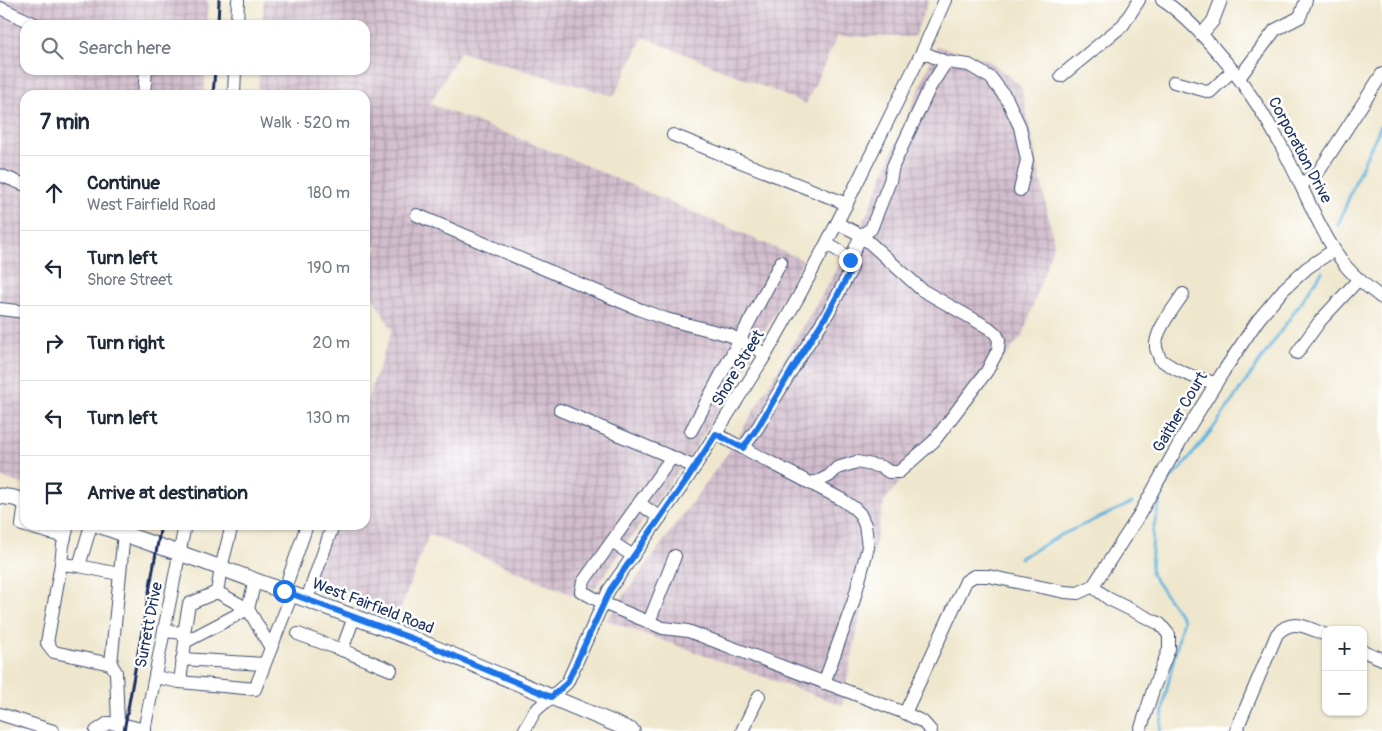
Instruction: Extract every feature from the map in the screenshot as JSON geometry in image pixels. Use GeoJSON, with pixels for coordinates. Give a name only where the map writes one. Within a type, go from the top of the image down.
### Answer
{"type":"FeatureCollection","features":[{"type":"Feature","properties":{"kind":"main road"},"geometry":{"type":"LineString","coordinates":[[0,496],[20,501]]}},
{"type":"Feature","properties":{"kind":"main road","name":"West Fairfield Road"},"geometry":{"type":"LineString","coordinates":[[112,530],[411,638],[632,731]]}},
{"type":"Feature","properties":{"kind":"street"},"geometry":{"type":"LineString","coordinates":[[237,20],[238,0]]}},
{"type":"Feature","properties":{"kind":"street","name":"Shore Street"},"geometry":{"type":"LineString","coordinates":[[524,731],[535,711],[567,683],[610,590],[695,467],[766,354],[827,244],[922,52],[945,0]]}},
{"type":"Feature","properties":{"kind":"street"},"geometry":{"type":"LineString","coordinates":[[1061,76],[1123,25],[1139,0]]}},
{"type":"Feature","properties":{"kind":"street","name":"Corporation Drive"},"geometry":{"type":"LineString","coordinates":[[1162,0],[1202,34],[1236,74],[1273,129],[1334,250],[1346,267],[1382,298]]}},
{"type":"Feature","properties":{"kind":"street"},"geometry":{"type":"LineString","coordinates":[[1202,34],[1214,21],[1221,0]]}},
{"type":"Feature","properties":{"kind":"street"},"geometry":{"type":"LineString","coordinates":[[1174,82],[1210,92],[1236,74],[1275,30],[1300,16],[1306,0]]}},
{"type":"Feature","properties":{"kind":"street"},"geometry":{"type":"LineString","coordinates":[[0,8],[26,20]]}},
{"type":"Feature","properties":{"kind":"street"},"geometry":{"type":"LineString","coordinates":[[922,52],[946,62],[969,65],[984,73],[991,78],[1007,99],[1020,127],[1026,160],[1020,190]]}},
{"type":"Feature","properties":{"kind":"street"},"geometry":{"type":"LineString","coordinates":[[850,260],[861,235],[871,229],[890,181],[893,166],[930,87],[946,62]]}},
{"type":"Feature","properties":{"kind":"street"},"geometry":{"type":"LineString","coordinates":[[1301,185],[1319,171],[1382,74]]}},
{"type":"Feature","properties":{"kind":"street"},"geometry":{"type":"LineString","coordinates":[[144,90],[146,75]]}},
{"type":"Feature","properties":{"kind":"street"},"geometry":{"type":"LineString","coordinates":[[234,90],[235,75]]}},
{"type":"Feature","properties":{"kind":"street"},"geometry":{"type":"LineString","coordinates":[[673,135],[846,204]]}},
{"type":"Feature","properties":{"kind":"street"},"geometry":{"type":"LineString","coordinates":[[0,175],[20,183]]}},
{"type":"Feature","properties":{"kind":"street"},"geometry":{"type":"LineString","coordinates":[[417,215],[640,310],[666,319],[729,335],[766,354]]}},
{"type":"Feature","properties":{"kind":"street"},"geometry":{"type":"LineString","coordinates":[[810,482],[819,481],[837,468],[857,462],[882,467],[890,472],[899,472],[934,440],[986,371],[998,350],[999,340],[996,334],[989,328],[922,290],[861,235],[837,223]]}},
{"type":"Feature","properties":{"kind":"street"},"geometry":{"type":"LineString","coordinates":[[743,448],[758,427],[828,313],[852,268],[850,260],[842,252],[827,244]]}},
{"type":"Feature","properties":{"kind":"street","name":"Gaither Court"},"geometry":{"type":"LineString","coordinates":[[1093,586],[1138,517],[1216,383],[1258,320],[1284,288],[1307,268],[1334,250]]}},
{"type":"Feature","properties":{"kind":"street"},"geometry":{"type":"LineString","coordinates":[[692,431],[781,262]]}},
{"type":"Feature","properties":{"kind":"street"},"geometry":{"type":"LineString","coordinates":[[1297,353],[1320,321],[1359,279]]}},
{"type":"Feature","properties":{"kind":"street"},"geometry":{"type":"LineString","coordinates":[[1183,294],[1161,328],[1156,340],[1156,348],[1160,359],[1179,371],[1216,383]]}},
{"type":"Feature","properties":{"kind":"street"},"geometry":{"type":"LineString","coordinates":[[0,309],[20,311]]}},
{"type":"Feature","properties":{"kind":"street"},"geometry":{"type":"LineString","coordinates":[[560,410],[695,467]]}},
{"type":"Feature","properties":{"kind":"street"},"geometry":{"type":"LineString","coordinates":[[716,434],[841,499],[860,514],[865,525],[868,547],[853,603],[824,683]]}},
{"type":"Feature","properties":{"kind":"street"},"geometry":{"type":"LineString","coordinates":[[672,457],[583,582],[582,591],[603,603],[663,628],[688,631],[905,713],[923,722],[931,731]]}},
{"type":"Feature","properties":{"kind":"street"},"geometry":{"type":"LineString","coordinates":[[639,503],[660,518]]}},
{"type":"Feature","properties":{"kind":"street"},"geometry":{"type":"LineString","coordinates":[[79,566],[90,530]]}},
{"type":"Feature","properties":{"kind":"street","name":"Surrett Drive"},"geometry":{"type":"LineString","coordinates":[[145,730],[184,530]]}},
{"type":"Feature","properties":{"kind":"street"},"geometry":{"type":"LineString","coordinates":[[217,592],[231,530]]}},
{"type":"Feature","properties":{"kind":"street"},"geometry":{"type":"LineString","coordinates":[[155,678],[255,689],[271,648],[305,530]]}},
{"type":"Feature","properties":{"kind":"street"},"geometry":{"type":"LineString","coordinates":[[307,599],[331,530]]}},
{"type":"Feature","properties":{"kind":"street"},"geometry":{"type":"LineString","coordinates":[[66,531],[47,643],[54,652],[111,664]]}},
{"type":"Feature","properties":{"kind":"street"},"geometry":{"type":"LineString","coordinates":[[118,724],[116,672],[111,664],[124,534]]}},
{"type":"Feature","properties":{"kind":"street"},"geometry":{"type":"LineString","coordinates":[[612,542],[634,556]]}},
{"type":"Feature","properties":{"kind":"street"},"geometry":{"type":"LineString","coordinates":[[649,622],[675,556]]}},
{"type":"Feature","properties":{"kind":"street"},"geometry":{"type":"LineString","coordinates":[[61,564],[119,574]]}},
{"type":"Feature","properties":{"kind":"street"},"geometry":{"type":"LineString","coordinates":[[905,713],[966,581],[974,576],[988,576],[1065,592],[1078,593],[1093,586],[1109,598],[1160,624],[1169,635],[1168,650],[1140,731]]}},
{"type":"Feature","properties":{"kind":"street"},"geometry":{"type":"LineString","coordinates":[[248,609],[255,580]]}},
{"type":"Feature","properties":{"kind":"street"},"geometry":{"type":"LineString","coordinates":[[217,592],[248,609],[271,648]]}},
{"type":"Feature","properties":{"kind":"street"},"geometry":{"type":"LineString","coordinates":[[180,682],[189,604],[217,592]]}},
{"type":"Feature","properties":{"kind":"street"},"geometry":{"type":"LineString","coordinates":[[164,631],[184,637],[248,609]]}},
{"type":"Feature","properties":{"kind":"street"},"geometry":{"type":"LineString","coordinates":[[342,650],[354,617]]}},
{"type":"Feature","properties":{"kind":"street"},"geometry":{"type":"LineString","coordinates":[[1236,731],[1277,634],[1284,627],[1295,624],[1322,633]]}},
{"type":"Feature","properties":{"kind":"street"},"geometry":{"type":"LineString","coordinates":[[298,634],[391,670]]}},
{"type":"Feature","properties":{"kind":"street"},"geometry":{"type":"LineString","coordinates":[[1367,653],[1382,659]]}},
{"type":"Feature","properties":{"kind":"street"},"geometry":{"type":"LineString","coordinates":[[182,659],[264,664]]}},
{"type":"Feature","properties":{"kind":"street"},"geometry":{"type":"LineString","coordinates":[[742,731],[759,696]]}},
{"type":"Feature","properties":{"kind":"street"},"geometry":{"type":"LineString","coordinates":[[0,714],[53,731]]}},
{"type":"Feature","properties":{"kind":"street"},"geometry":{"type":"LineString","coordinates":[[96,731],[108,723],[145,730]]}},
{"type":"Feature","properties":{"kind":"shaded area"},"geometry":{"type":"Polygon","coordinates":[[[0,0],[208,0],[207,20],[20,20],[20,75],[205,75],[204,90],[20,90],[20,483],[0,477],[0,0]]]}},
{"type":"Feature","properties":{"kind":"shaded area"},"geometry":{"type":"Polygon","coordinates":[[[264,0],[929,0],[914,37],[837,37],[806,104],[643,37],[614,96],[460,52],[430,104],[569,158],[803,260],[742,373],[694,449],[586,601],[429,534],[399,613],[304,574],[320,530],[370,530],[370,392],[392,330],[370,293],[370,264],[377,246],[370,245],[370,90],[258,90],[259,75],[370,75],[370,20],[262,20],[264,0]]]}},
{"type":"Feature","properties":{"kind":"shaded area"},"geometry":{"type":"Polygon","coordinates":[[[937,46],[988,60],[1021,86],[1054,243],[1023,335],[884,501],[842,705],[606,620],[733,446],[861,228],[937,46]]]}},
{"type":"Feature","properties":{"kind":"waterway"},"geometry":{"type":"LineString","coordinates":[[1338,225],[1382,123]]}},
{"type":"Feature","properties":{"kind":"waterway"},"geometry":{"type":"LineString","coordinates":[[1162,488],[1183,466],[1212,430],[1322,272]]}},
{"type":"Feature","properties":{"kind":"waterway"},"geometry":{"type":"LineString","coordinates":[[1160,731],[1165,697],[1183,619],[1151,574],[1153,530],[1163,488]]}},
{"type":"Feature","properties":{"kind":"waterway"},"geometry":{"type":"LineString","coordinates":[[1020,558],[1063,534],[1132,503]]}},
{"type":"Feature","properties":{"kind":"railway"},"geometry":{"type":"LineString","coordinates":[[218,20],[219,0]]}},
{"type":"Feature","properties":{"kind":"railway"},"geometry":{"type":"LineString","coordinates":[[213,90],[215,75]]}},
{"type":"Feature","properties":{"kind":"railway"},"geometry":{"type":"LineString","coordinates":[[124,731],[160,530]]}},
{"type":"Feature","properties":{"kind":"route"},"geometry":{"type":"LineString","coordinates":[[284,591],[411,638],[551,697],[567,683],[610,590],[716,434],[743,448],[758,427],[828,313],[852,268],[850,260]]}}]}
